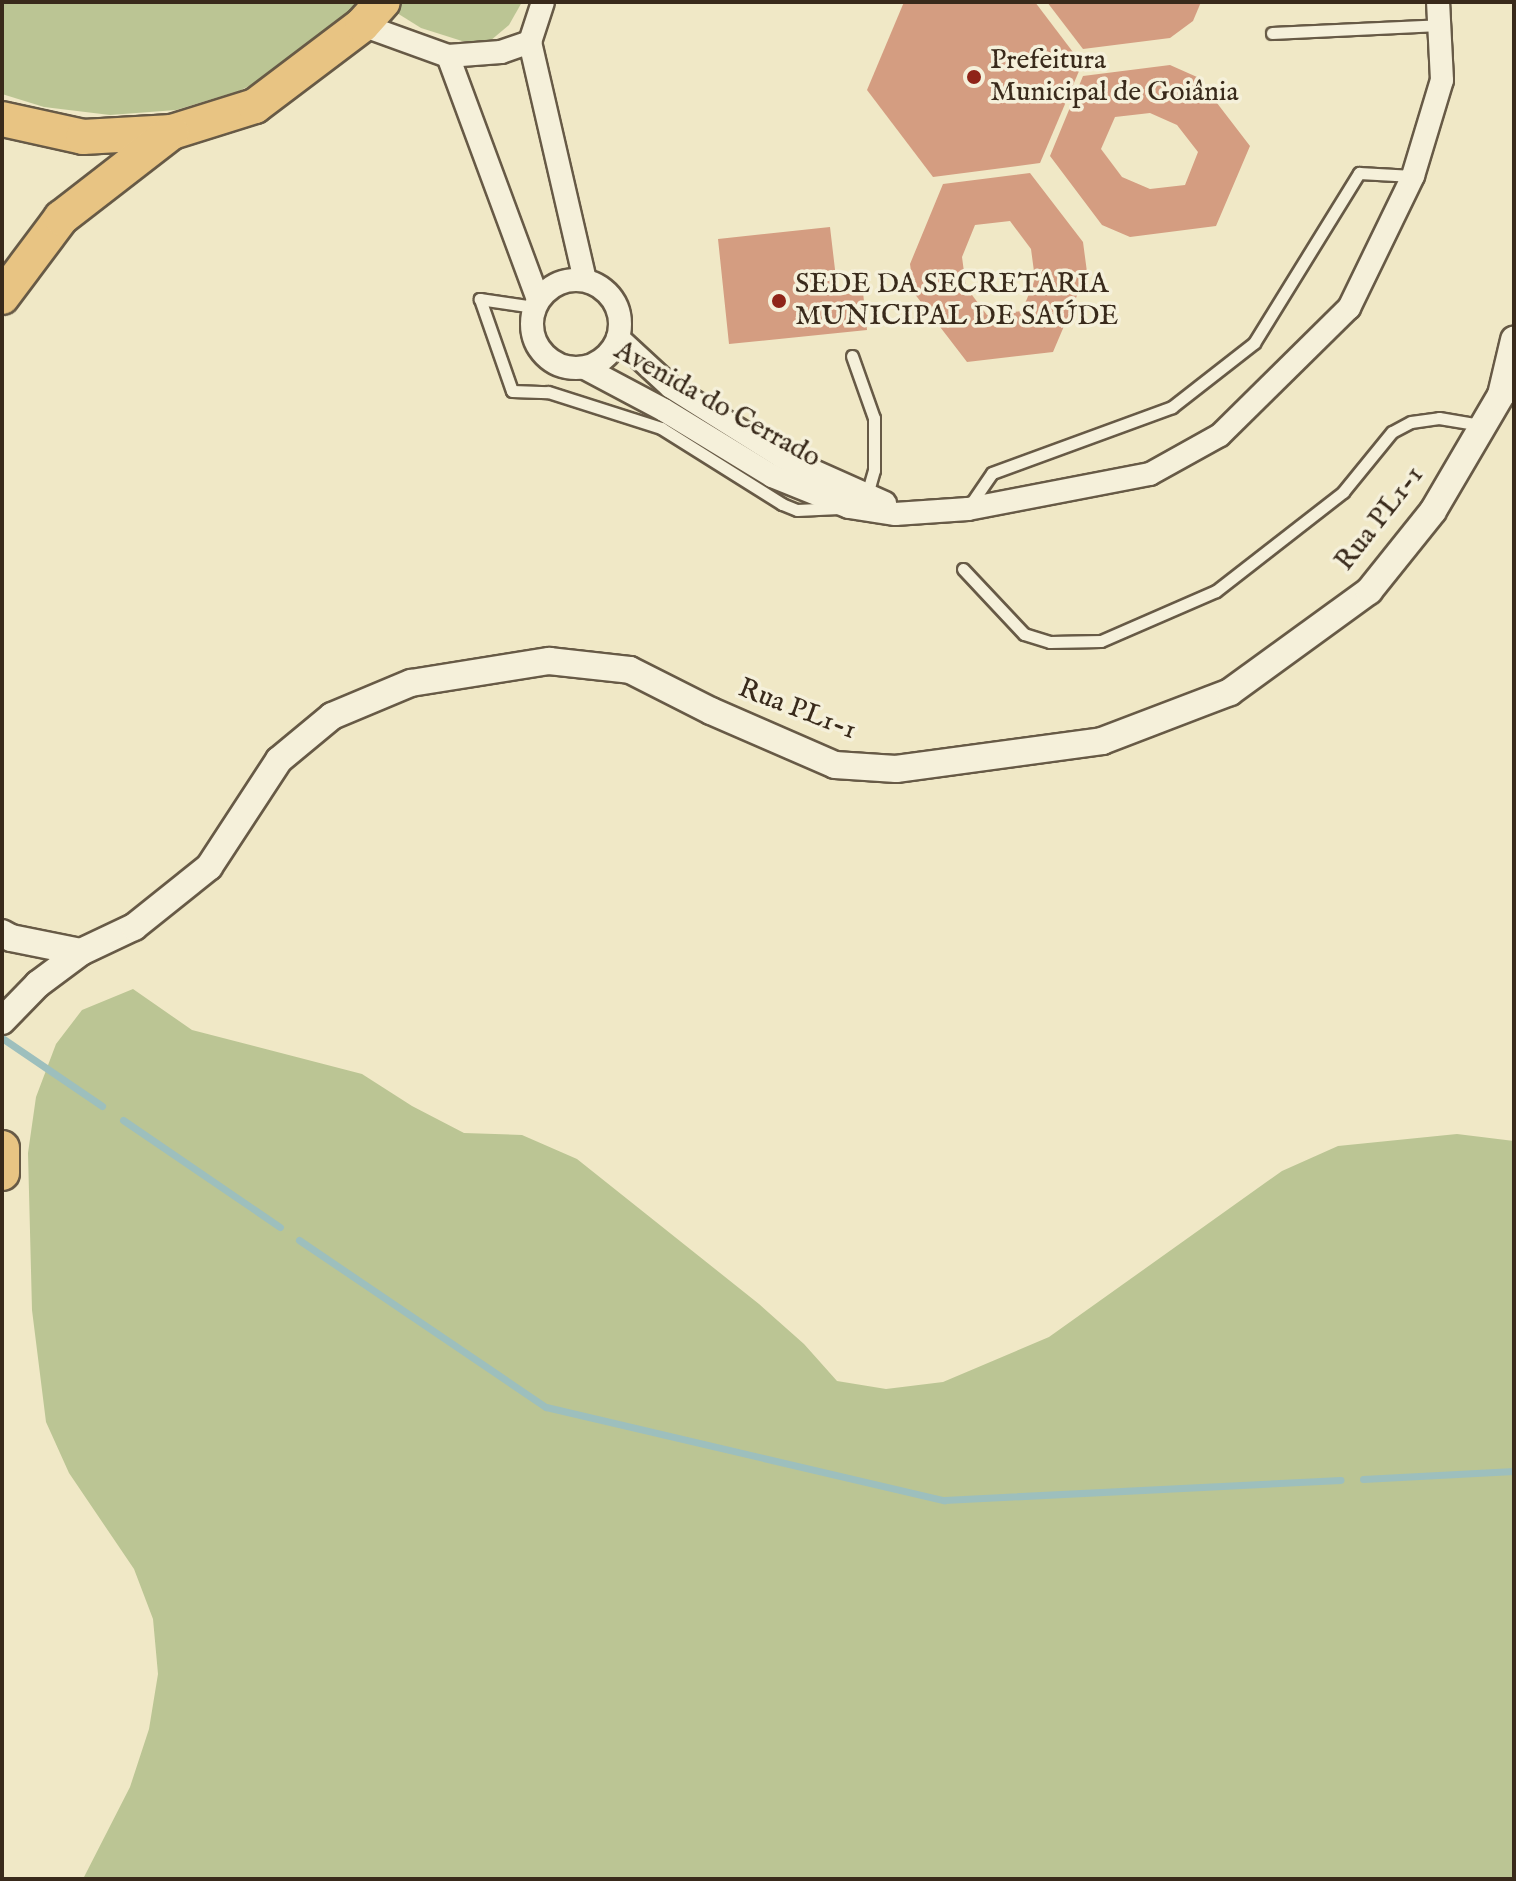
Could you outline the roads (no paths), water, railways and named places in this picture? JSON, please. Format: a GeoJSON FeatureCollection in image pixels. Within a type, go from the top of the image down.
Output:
{"type":"FeatureCollection","features":[{"type":"Feature","properties":{"kind":"main road"},"geometry":{"type":"LineString","coordinates":[[2,119],[83,137],[172,132],[255,106],[373,14]]}},
{"type":"Feature","properties":{"kind":"main road"},"geometry":{"type":"LineString","coordinates":[[2,297],[61,218],[172,132]]}},
{"type":"Feature","properties":{"kind":"main road"},"geometry":{"type":"LineString","coordinates":[[2,1148],[2,1173]]}},
{"type":"Feature","properties":{"kind":"street"},"geometry":{"type":"LineString","coordinates":[[543,2],[530,42],[585,280]]}},
{"type":"Feature","properties":{"kind":"street","name":"Avenida do Cerrado"},"geometry":{"type":"LineString","coordinates":[[585,368],[663,419],[772,476],[895,514],[913,510],[968,509],[1150,474],[1220,435],[1349,308],[1413,176],[1442,80],[1438,2]]}},
{"type":"Feature","properties":{"kind":"street"},"geometry":{"type":"LineString","coordinates":[[373,14],[448,56],[501,52],[530,42]]}},
{"type":"Feature","properties":{"kind":"street"},"geometry":{"type":"LineString","coordinates":[[448,56],[536,303],[533,338],[541,352],[569,368],[585,368],[599,362],[618,338],[618,308],[599,285],[585,280],[559,282],[536,303]]}},
{"type":"Feature","properties":{"kind":"street","name":"Avenida do Cerrado"},"geometry":{"type":"LineString","coordinates":[[618,338],[671,387],[858,502]]}},
{"type":"Feature","properties":{"kind":"street","name":"Rua PL1-1"},"geometry":{"type":"LineString","coordinates":[[2,1021],[38,984],[81,952],[134,927],[209,867],[279,760],[332,716],[411,683],[549,661],[630,670],[711,711],[835,765],[896,769],[1102,741],[1230,692],[1369,591],[1433,511],[1501,395],[1514,340]]}},
{"type":"Feature","properties":{"kind":"street"},"geometry":{"type":"LineString","coordinates":[[2,933],[81,952]]}},
{"type":"Feature","properties":{"kind":"lane"},"geometry":{"type":"LineString","coordinates":[[1272,33],[1439,25]]}},
{"type":"Feature","properties":{"kind":"lane"},"geometry":{"type":"LineString","coordinates":[[968,509],[992,473],[1172,407],[1254,343],[1359,173],[1413,176]]}},
{"type":"Feature","properties":{"kind":"lane"},"geometry":{"type":"LineString","coordinates":[[536,303],[480,299],[512,391],[548,392],[663,419],[671,387]]}},
{"type":"Feature","properties":{"kind":"lane"},"geometry":{"type":"LineString","coordinates":[[852,356],[874,418],[874,470],[858,502]]}},
{"type":"Feature","properties":{"kind":"lane"},"geometry":{"type":"LineString","coordinates":[[963,569],[1024,634],[1050,642],[1101,641],[1216,591],[1343,492],[1392,432],[1411,422],[1439,418],[1483,426]]}},
{"type":"Feature","properties":{"kind":"waterway"},"geometry":{"type":"LineString","coordinates":[[2,1038],[102,1106]]}},
{"type":"Feature","properties":{"kind":"waterway"},"geometry":{"type":"LineString","coordinates":[[123,1120],[280,1227]]}},
{"type":"Feature","properties":{"kind":"waterway"},"geometry":{"type":"LineString","coordinates":[[299,1240],[546,1407],[944,1500],[1340,1480]]}},
{"type":"Feature","properties":{"kind":"waterway"},"geometry":{"type":"LineString","coordinates":[[1363,1479],[1514,1471]]}},
{"type":"Feature","properties":{"kind":"place","name":"Prefeitura Municipal de Goiânia"},"geometry":{"type":"Point","coordinates":[974,77]}},
{"type":"Feature","properties":{"kind":"place","name":"SEDE DA SECRETARIA MUNICIPAL DE SAÚDE"},"geometry":{"type":"Point","coordinates":[779,301]}}]}
